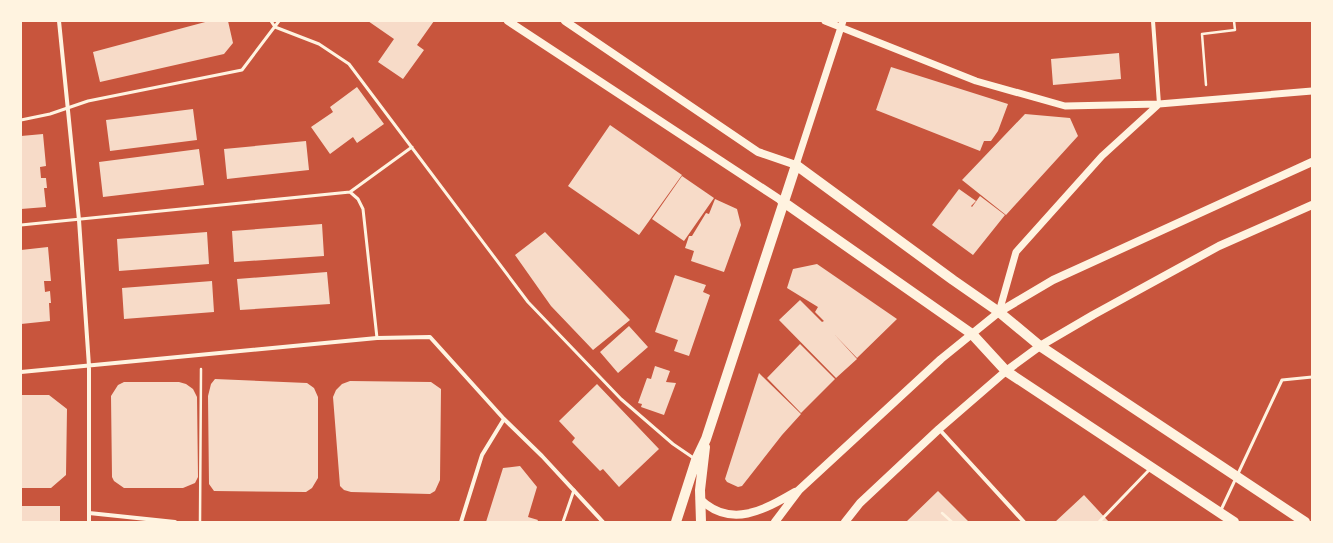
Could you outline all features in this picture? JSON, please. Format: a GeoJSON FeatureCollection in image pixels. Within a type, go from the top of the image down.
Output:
{"type":"FeatureCollection","features":[{"type":"Feature","properties":{"kind":"main road"},"geometry":{"type":"LineString","coordinates":[[508,21],[782,201],[972,334],[1006,371],[1227,519]]}},
{"type":"Feature","properties":{"kind":"main road"},"geometry":{"type":"LineString","coordinates":[[565,21],[758,152],[796,164],[1000,312],[1040,346],[1305,522]]}},
{"type":"Feature","properties":{"kind":"main road"},"geometry":{"type":"LineString","coordinates":[[774,522],[799,490],[910,386],[1000,312],[1053,280],[1312,162]]}},
{"type":"Feature","properties":{"kind":"main road"},"geometry":{"type":"LineString","coordinates":[[676,522],[696,460],[706,439],[782,201],[796,164]]}},
{"type":"Feature","properties":{"kind":"main road"},"geometry":{"type":"LineString","coordinates":[[845,522],[860,503],[939,429],[1006,371],[1040,346],[1219,246],[1312,205]]}},
{"type":"Feature","properties":{"kind":"main road"},"geometry":{"type":"LineString","coordinates":[[701,522],[700,499],[706,439]]}},
{"type":"Feature","properties":{"kind":"main road"},"geometry":{"type":"LineString","coordinates":[[700,499],[710,509],[719,512],[734,515],[748,514],[767,508],[799,490]]}},
{"type":"Feature","properties":{"kind":"street"},"geometry":{"type":"LineString","coordinates":[[59,21],[69,107],[79,220],[89,366],[89,522]]}},
{"type":"Feature","properties":{"kind":"street"},"geometry":{"type":"LineString","coordinates":[[825,21],[841,29],[976,81],[1065,106],[1159,104],[1312,91]]}},
{"type":"Feature","properties":{"kind":"street"},"geometry":{"type":"LineString","coordinates":[[796,164],[843,21]]}},
{"type":"Feature","properties":{"kind":"street"},"geometry":{"type":"LineString","coordinates":[[1153,21],[1159,104]]}},
{"type":"Feature","properties":{"kind":"street"},"geometry":{"type":"LineString","coordinates":[[1000,312],[1016,252],[1102,156],[1159,104]]}},
{"type":"Feature","properties":{"kind":"street"},"geometry":{"type":"LineString","coordinates":[[21,372],[377,338],[430,337],[504,419],[574,490],[603,522]]}},
{"type":"Feature","properties":{"kind":"street"},"geometry":{"type":"LineString","coordinates":[[461,522],[482,455],[504,419]]}},
{"type":"Feature","properties":{"kind":"street"},"geometry":{"type":"LineString","coordinates":[[939,429],[1024,522]]}},
{"type":"Feature","properties":{"kind":"street"},"geometry":{"type":"LineString","coordinates":[[89,513],[175,522]]}},
{"type":"Feature","properties":{"kind":"lane"},"geometry":{"type":"LineString","coordinates":[[271,21],[275,27],[319,44],[349,64],[412,147],[437,184],[528,302],[622,399],[673,444],[696,460]]}},
{"type":"Feature","properties":{"kind":"lane"},"geometry":{"type":"LineString","coordinates":[[21,120],[50,114],[69,107],[242,70],[279,21]]}},
{"type":"Feature","properties":{"kind":"lane"},"geometry":{"type":"LineString","coordinates":[[21,225],[350,192],[412,147]]}},
{"type":"Feature","properties":{"kind":"lane"},"geometry":{"type":"LineString","coordinates":[[350,192],[358,199],[363,209],[377,338]]}},
{"type":"Feature","properties":{"kind":"lane"},"geometry":{"type":"LineString","coordinates":[[1227,519],[1237,477],[1282,380],[1312,377]]}},
{"type":"Feature","properties":{"kind":"lane"},"geometry":{"type":"LineString","coordinates":[[1099,522],[1152,468]]}},
{"type":"Feature","properties":{"kind":"lane"},"geometry":{"type":"LineString","coordinates":[[563,522],[574,490]]}},
{"type":"Feature","properties":{"kind":"path"},"geometry":{"type":"LineString","coordinates":[[1208,100],[1202,34],[1235,30],[1234,21]]}},
{"type":"Feature","properties":{"kind":"path"},"geometry":{"type":"LineString","coordinates":[[200,522],[201,356]]}},
{"type":"Feature","properties":{"kind":"path"},"geometry":{"type":"LineString","coordinates":[[942,513],[952,522]]}},
{"type":"Feature","properties":{"kind":"building"},"geometry":{"type":"Polygon","coordinates":[[[209,21],[228,21],[233,43],[224,54],[100,82],[93,52],[209,21]]]}},
{"type":"Feature","properties":{"kind":"building"},"geometry":{"type":"Polygon","coordinates":[[[368,21],[434,21],[417,45],[424,50],[403,79],[378,62],[394,39],[368,21]]]}},
{"type":"Feature","properties":{"kind":"building"},"geometry":{"type":"Polygon","coordinates":[[[1119,53],[1121,79],[1053,85],[1051,59],[1119,53]]]}},
{"type":"Feature","properties":{"kind":"building"},"geometry":{"type":"Polygon","coordinates":[[[891,67],[1008,104],[998,131],[991,141],[984,141],[980,151],[876,110],[891,67]]]}},
{"type":"Feature","properties":{"kind":"building"},"geometry":{"type":"Polygon","coordinates":[[[357,87],[384,124],[357,143],[353,137],[330,154],[311,127],[333,112],[330,107],[357,87]]]}},
{"type":"Feature","properties":{"kind":"building"},"geometry":{"type":"Polygon","coordinates":[[[193,109],[197,140],[110,151],[106,120],[193,109]]]}},
{"type":"Feature","properties":{"kind":"building"},"geometry":{"type":"Polygon","coordinates":[[[1025,114],[1070,118],[1078,136],[1006,215],[962,180],[1025,114]]]}},
{"type":"Feature","properties":{"kind":"building"},"geometry":{"type":"Polygon","coordinates":[[[610,125],[682,175],[639,235],[568,186],[610,125]]]}},
{"type":"Feature","properties":{"kind":"building"},"geometry":{"type":"Polygon","coordinates":[[[43,134],[46,166],[40,167],[41,178],[46,178],[47,188],[44,188],[46,207],[21,209],[21,136],[43,134]]]}},
{"type":"Feature","properties":{"kind":"building"},"geometry":{"type":"Polygon","coordinates":[[[306,141],[309,170],[227,179],[224,149],[306,141]]]}},
{"type":"Feature","properties":{"kind":"building"},"geometry":{"type":"Polygon","coordinates":[[[199,149],[204,185],[103,197],[99,162],[199,149]]]}},
{"type":"Feature","properties":{"kind":"building"},"geometry":{"type":"Polygon","coordinates":[[[682,176],[714,198],[684,241],[652,219],[682,176]]]}},
{"type":"Feature","properties":{"kind":"building"},"geometry":{"type":"Polygon","coordinates":[[[959,189],[976,201],[971,206],[972,207],[980,196],[1005,215],[973,255],[932,225],[959,189]]]}},
{"type":"Feature","properties":{"kind":"building"},"geometry":{"type":"Polygon","coordinates":[[[715,199],[737,209],[741,225],[724,272],[691,261],[694,251],[685,248],[689,236],[692,236],[706,213],[709,214],[715,199]]]}},
{"type":"Feature","properties":{"kind":"building"},"geometry":{"type":"Polygon","coordinates":[[[322,224],[324,256],[234,262],[232,231],[322,224]]]}},
{"type":"Feature","properties":{"kind":"building"},"geometry":{"type":"Polygon","coordinates":[[[207,232],[209,264],[119,271],[117,239],[207,232]]]}},
{"type":"Feature","properties":{"kind":"building"},"geometry":{"type":"Polygon","coordinates":[[[545,232],[630,320],[593,350],[551,306],[515,255],[545,232]]]}},
{"type":"Feature","properties":{"kind":"building"},"geometry":{"type":"Polygon","coordinates":[[[48,247],[51,281],[44,281],[45,292],[50,291],[50,321],[21,324],[21,250],[48,247]]]}},
{"type":"Feature","properties":{"kind":"building"},"geometry":{"type":"Polygon","coordinates":[[[817,264],[897,319],[857,358],[834,334],[857,359],[836,378],[779,320],[800,300],[822,322],[824,321],[815,312],[818,307],[787,288],[793,269],[817,264]]]}},
{"type":"Feature","properties":{"kind":"building"},"geometry":{"type":"Polygon","coordinates":[[[327,272],[330,304],[240,310],[237,279],[327,272]]]}},
{"type":"Feature","properties":{"kind":"building"},"geometry":{"type":"Polygon","coordinates":[[[675,275],[706,285],[703,292],[710,295],[689,356],[674,351],[678,340],[655,332],[675,275]]]}},
{"type":"Feature","properties":{"kind":"building"},"geometry":{"type":"Polygon","coordinates":[[[212,281],[214,312],[124,319],[122,288],[212,281]]]}},
{"type":"Feature","properties":{"kind":"building"},"geometry":{"type":"Polygon","coordinates":[[[629,326],[648,347],[618,373],[600,352],[629,326]]]}},
{"type":"Feature","properties":{"kind":"building"},"geometry":{"type":"Polygon","coordinates":[[[800,344],[835,379],[801,413],[767,378],[800,344]]]}},
{"type":"Feature","properties":{"kind":"building"},"geometry":{"type":"Polygon","coordinates":[[[655,366],[670,371],[666,382],[676,383],[664,415],[641,407],[642,404],[638,403],[647,378],[651,379],[655,366]]]}},
{"type":"Feature","properties":{"kind":"building"},"geometry":{"type":"Polygon","coordinates":[[[759,373],[801,414],[782,435],[742,486],[738,487],[727,482],[725,479],[759,373]]]}},
{"type":"Feature","properties":{"kind":"building"},"geometry":{"type":"Polygon","coordinates":[[[215,379],[307,383],[314,388],[318,397],[318,478],[312,488],[306,492],[214,491],[209,484],[208,396],[211,384],[215,379]]]}},
{"type":"Feature","properties":{"kind":"building"},"geometry":{"type":"Polygon","coordinates":[[[350,381],[431,382],[441,389],[440,480],[435,491],[430,494],[351,492],[344,490],[340,486],[333,397],[336,390],[342,384],[350,381]]]}},
{"type":"Feature","properties":{"kind":"building"},"geometry":{"type":"Polygon","coordinates":[[[124,382],[179,382],[186,384],[193,389],[197,397],[198,477],[195,483],[183,488],[124,488],[114,481],[112,477],[111,396],[118,385],[124,382]]]}},
{"type":"Feature","properties":{"kind":"building"},"geometry":{"type":"Polygon","coordinates":[[[597,384],[659,449],[619,487],[603,469],[600,471],[572,442],[575,438],[559,421],[597,384]]]}},
{"type":"Feature","properties":{"kind":"building"},"geometry":{"type":"Polygon","coordinates":[[[21,395],[49,395],[67,409],[66,475],[51,488],[21,488],[21,395]]]}},
{"type":"Feature","properties":{"kind":"building"},"geometry":{"type":"Polygon","coordinates":[[[520,466],[537,487],[528,517],[538,520],[537,522],[486,522],[503,468],[520,466]]]}},
{"type":"Feature","properties":{"kind":"building"},"geometry":{"type":"Polygon","coordinates":[[[938,491],[969,522],[906,522],[938,491]]]}},
{"type":"Feature","properties":{"kind":"building"},"geometry":{"type":"Polygon","coordinates":[[[1084,495],[1109,522],[1055,522],[1084,495]]]}},
{"type":"Feature","properties":{"kind":"building"},"geometry":{"type":"Polygon","coordinates":[[[21,506],[60,506],[60,522],[21,522],[21,506]]]}}]}
